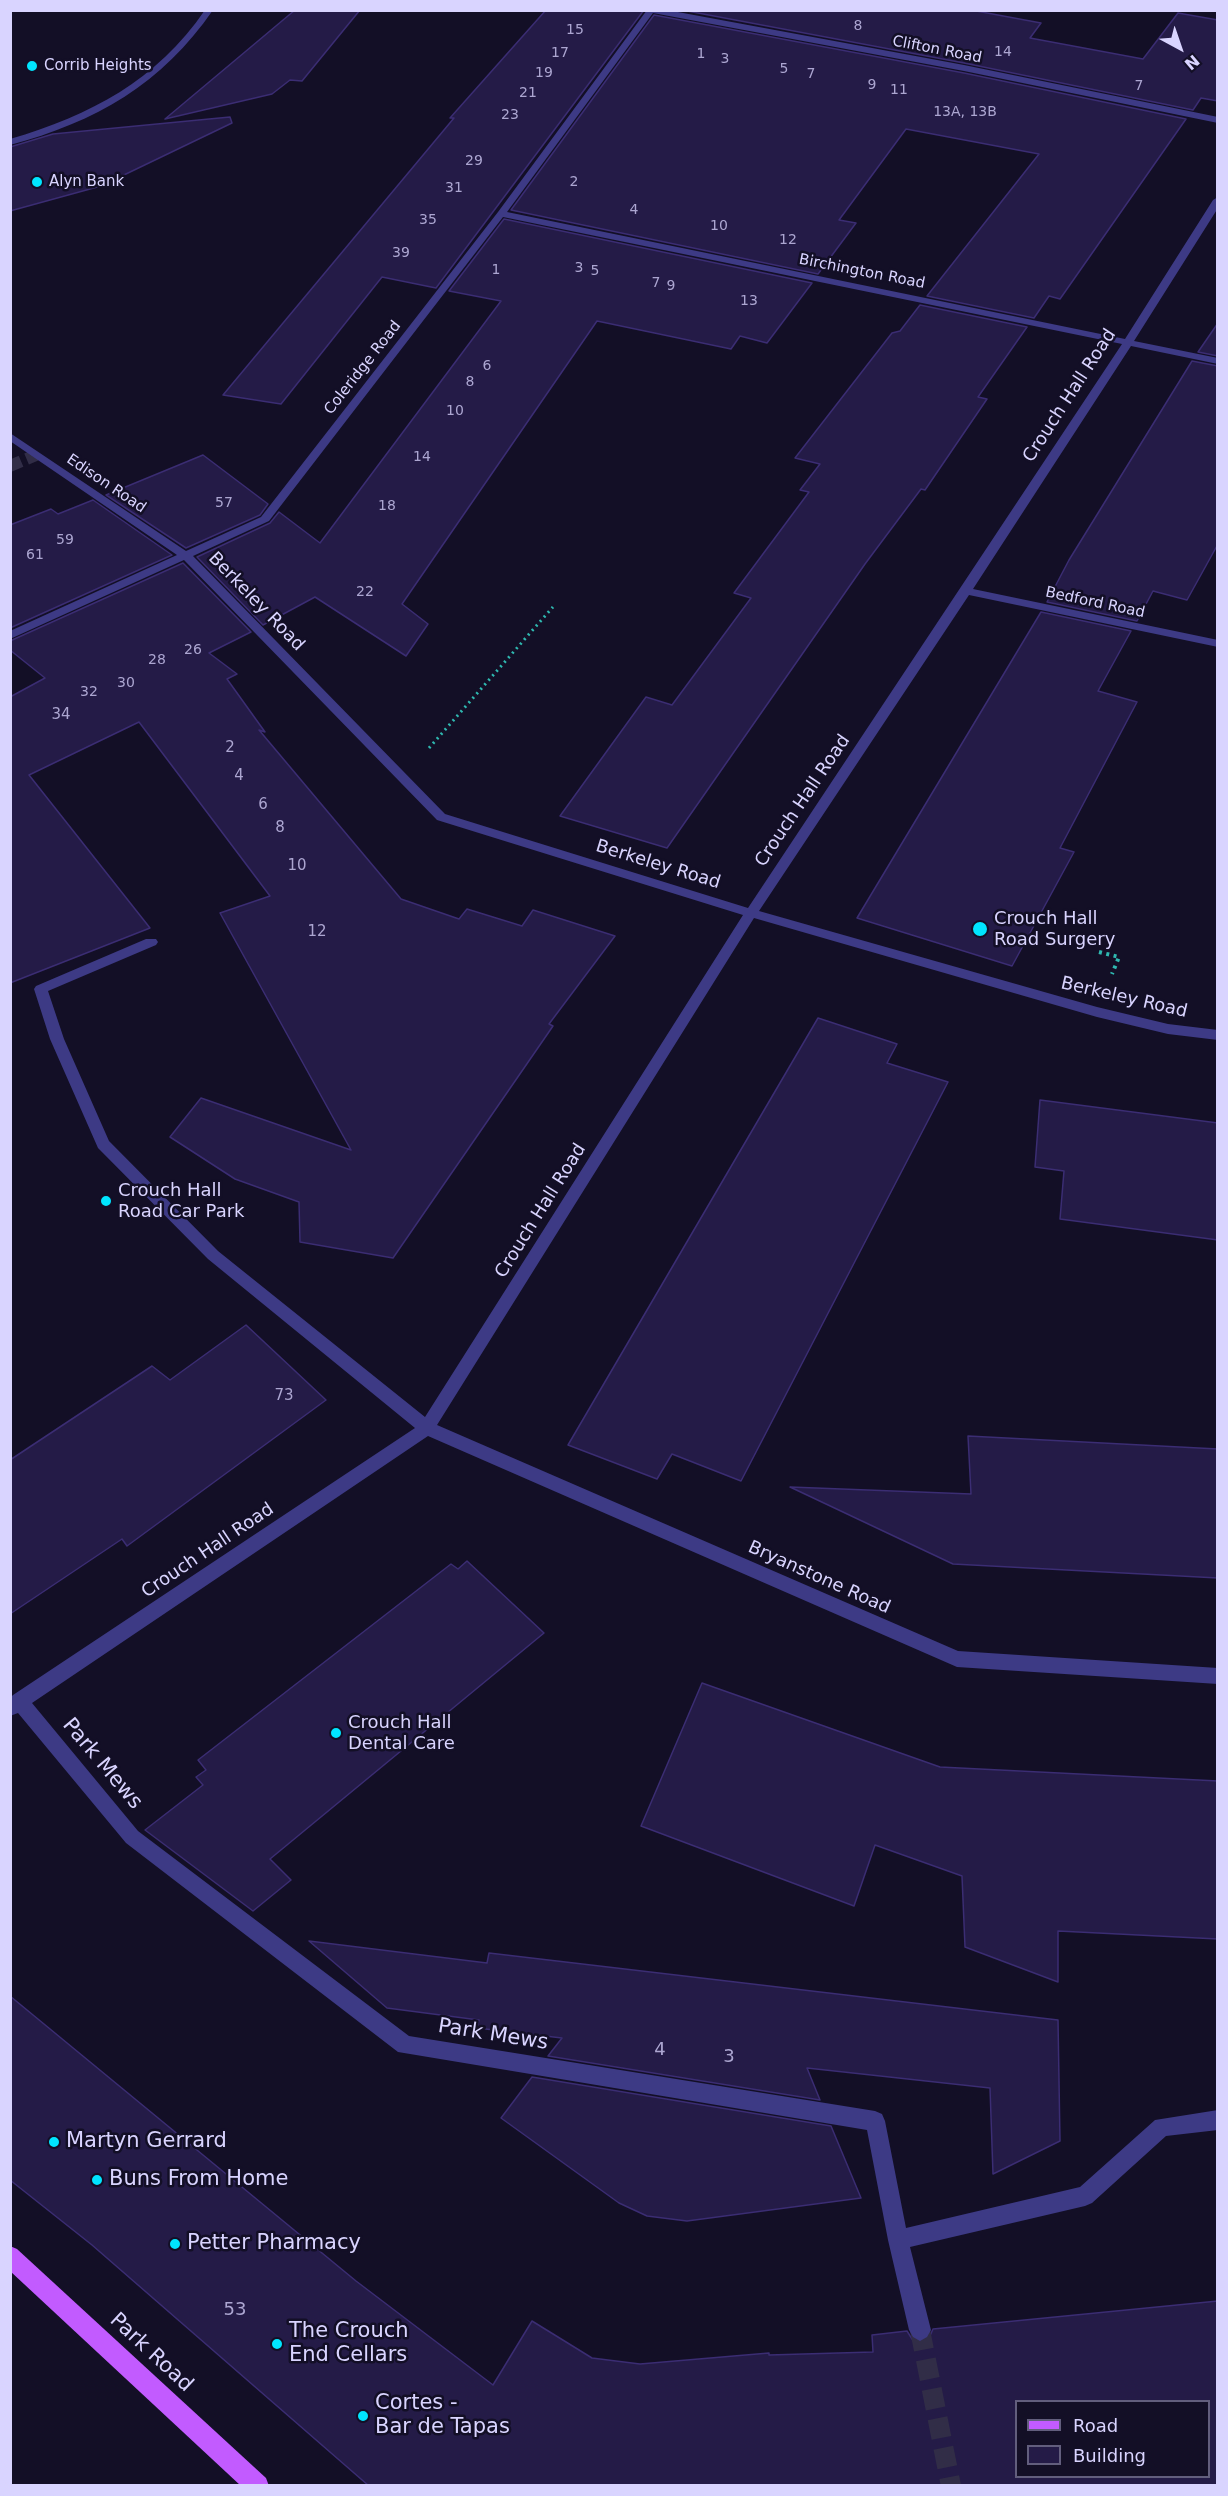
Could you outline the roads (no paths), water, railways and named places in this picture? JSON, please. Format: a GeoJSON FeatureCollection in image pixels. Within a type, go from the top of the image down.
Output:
{"type":"FeatureCollection","features":[{"type":"Feature","properties":{"kind":"main road","name":"Park Road"},"geometry":{"type":"LineString","coordinates":[[10,2256],[258,2486]]}},
{"type":"Feature","properties":{"kind":"street"},"geometry":{"type":"LineString","coordinates":[[10,142],[93,112],[130,91],[167,63],[200,26],[209,10]]}},
{"type":"Feature","properties":{"kind":"street","name":"Clifton Road"},"geometry":{"type":"LineString","coordinates":[[651,10],[964,68],[1218,120]]}},
{"type":"Feature","properties":{"kind":"street","name":"Coleridge Road"},"geometry":{"type":"LineString","coordinates":[[10,636],[265,519],[501,214],[651,10]]}},
{"type":"Feature","properties":{"kind":"street","name":"Crouch Hall Road"},"geometry":{"type":"LineString","coordinates":[[15,1705],[427,1428],[751,913],[966,591],[1218,200]]}},
{"type":"Feature","properties":{"kind":"street","name":"Birchington Road"},"geometry":{"type":"LineString","coordinates":[[501,214],[1218,361]]}},
{"type":"Feature","properties":{"kind":"street","name":"Edison Road"},"geometry":{"type":"LineString","coordinates":[[10,436],[186,556]]}},
{"type":"Feature","properties":{"kind":"street","name":"Berkeley Road"},"geometry":{"type":"LineString","coordinates":[[186,556],[441,817],[751,913],[1097,1012],[1168,1029],[1218,1035]]}},
{"type":"Feature","properties":{"kind":"street","name":"Bedford Road"},"geometry":{"type":"LineString","coordinates":[[966,591],[1218,644]]}},
{"type":"Feature","properties":{"kind":"street"},"geometry":{"type":"LineString","coordinates":[[151,942],[41,989],[57,1039],[103,1144],[213,1255],[427,1428]]}},
{"type":"Feature","properties":{"kind":"street","name":"Bryanstone Road"},"geometry":{"type":"LineString","coordinates":[[427,1428],[957,1659],[1218,1676]]}},
{"type":"Feature","properties":{"kind":"street","name":"Park Mews"},"geometry":{"type":"LineString","coordinates":[[15,1705],[132,1837],[405,2045],[875,2121],[898,2240],[920,2330]]}},
{"type":"Feature","properties":{"kind":"street"},"geometry":{"type":"LineString","coordinates":[[898,2240],[1085,2196],[1162,2127],[1218,2120]]}},
{"type":"Feature","properties":{"kind":"tunnel"},"geometry":{"type":"LineString","coordinates":[[10,466],[36,455]]}},
{"type":"Feature","properties":{"kind":"tunnel"},"geometry":{"type":"LineString","coordinates":[[920,2330],[951,2486]]}},
{"type":"Feature","properties":{"kind":"place","name":"Corrib Heights"},"geometry":{"type":"Point","coordinates":[32,66]}},
{"type":"Feature","properties":{"kind":"place","name":"Alyn Bank"},"geometry":{"type":"Point","coordinates":[37,182]}},
{"type":"Feature","properties":{"kind":"place","name":"Crouch Hall Road Surgery"},"geometry":{"type":"Point","coordinates":[980,929]}},
{"type":"Feature","properties":{"kind":"place","name":"Crouch Hall Road Car Park"},"geometry":{"type":"Point","coordinates":[106,1201]}},
{"type":"Feature","properties":{"kind":"place","name":"Crouch Hall Dental Care"},"geometry":{"type":"Point","coordinates":[336,1733]}},
{"type":"Feature","properties":{"kind":"place","name":"Martyn Gerrard"},"geometry":{"type":"Point","coordinates":[54,2142]}},
{"type":"Feature","properties":{"kind":"place","name":"Buns From Home"},"geometry":{"type":"Point","coordinates":[97,2180]}},
{"type":"Feature","properties":{"kind":"place","name":"Petter Pharmacy"},"geometry":{"type":"Point","coordinates":[175,2244]}},
{"type":"Feature","properties":{"kind":"place","name":"The Crouch End Cellars"},"geometry":{"type":"Point","coordinates":[277,2344]}},
{"type":"Feature","properties":{"kind":"place","name":"Cortes - Bar de Tapas"},"geometry":{"type":"Point","coordinates":[363,2416]}}]}
